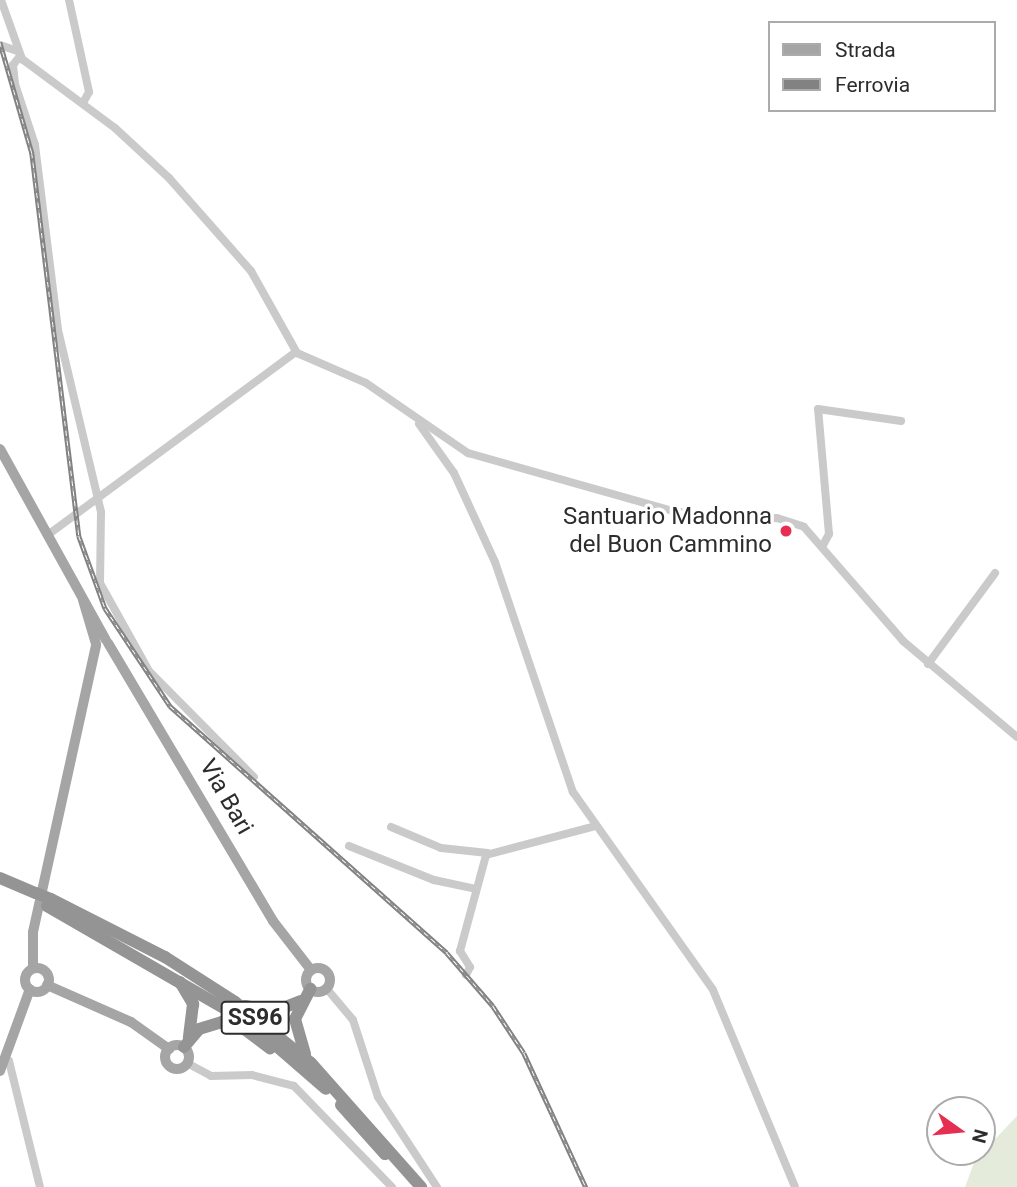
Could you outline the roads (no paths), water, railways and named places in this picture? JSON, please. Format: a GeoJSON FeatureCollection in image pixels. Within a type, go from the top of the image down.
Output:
{"type":"FeatureCollection","features":[{"type":"Feature","properties":{"kind":"highway","name":"SS96"},"geometry":{"type":"LineString","coordinates":[[0,878],[165,957],[234,1002],[307,1066],[421,1187]]}},
{"type":"Feature","properties":{"kind":"highway","name":"SS96"},"geometry":{"type":"LineString","coordinates":[[0,887],[34,896]]}},
{"type":"Feature","properties":{"kind":"highway","name":"SS96"},"geometry":{"type":"LineString","coordinates":[[49,902],[229,1009],[307,1066],[411,1187]]}},
{"type":"Feature","properties":{"kind":"highway"},"geometry":{"type":"LineString","coordinates":[[160,967],[191,997],[186,1042]]}},
{"type":"Feature","properties":{"kind":"highway"},"geometry":{"type":"LineString","coordinates":[[307,1066],[295,1034],[301,1001],[310,989]]}},
{"type":"Feature","properties":{"kind":"highway"},"geometry":{"type":"LineString","coordinates":[[234,1002],[267,1011],[301,1001]]}},
{"type":"Feature","properties":{"kind":"highway"},"geometry":{"type":"LineString","coordinates":[[186,1042],[214,1023],[239,1025],[307,1066]]}},
{"type":"Feature","properties":{"kind":"main road"},"geometry":{"type":"LineString","coordinates":[[0,449],[81,591],[102,646],[89,665],[33,932],[33,968],[25,976],[30,989],[2,1065]]}},
{"type":"Feature","properties":{"kind":"main road","name":"Via Bari"},"geometry":{"type":"LineString","coordinates":[[102,646],[121,659],[273,921],[311,970],[328,972],[327,989]]}},
{"type":"Feature","properties":{"kind":"main road"},"geometry":{"type":"LineString","coordinates":[[33,968],[44,971],[47,985]]}},
{"type":"Feature","properties":{"kind":"main road"},"geometry":{"type":"LineString","coordinates":[[311,970],[310,989],[327,989]]}},
{"type":"Feature","properties":{"kind":"main road"},"geometry":{"type":"LineString","coordinates":[[30,989],[47,985],[131,1022],[169,1049],[172,1067],[187,1063],[186,1042],[169,1049]]}},
{"type":"Feature","properties":{"kind":"street"},"geometry":{"type":"LineString","coordinates":[[1,0],[18,53],[14,74],[35,145],[58,330],[98,499],[100,583],[138,654],[184,713],[254,777]]}},
{"type":"Feature","properties":{"kind":"street"},"geometry":{"type":"LineString","coordinates":[[69,0],[89,92],[83,103]]}},
{"type":"Feature","properties":{"kind":"street"},"geometry":{"type":"LineString","coordinates":[[0,45],[18,53],[149,158],[251,271],[296,352],[366,383],[468,453],[673,511],[791,521],[822,547],[928,664],[1017,737]]}},
{"type":"Feature","properties":{"kind":"street"},"geometry":{"type":"LineString","coordinates":[[49,534],[296,352]]}},
{"type":"Feature","properties":{"kind":"street"},"geometry":{"type":"LineString","coordinates":[[822,547],[829,534],[818,409],[901,421]]}},
{"type":"Feature","properties":{"kind":"street"},"geometry":{"type":"LineString","coordinates":[[416,418],[454,473],[490,550],[573,792],[592,827],[713,990],[795,1187]]}},
{"type":"Feature","properties":{"kind":"street"},"geometry":{"type":"LineString","coordinates":[[928,664],[995,573]]}},
{"type":"Feature","properties":{"kind":"street"},"geometry":{"type":"LineString","coordinates":[[391,827],[441,848],[488,853],[572,837],[592,827]]}},
{"type":"Feature","properties":{"kind":"street"},"geometry":{"type":"LineString","coordinates":[[349,846],[434,880],[472,888]]}},
{"type":"Feature","properties":{"kind":"street"},"geometry":{"type":"LineString","coordinates":[[466,975],[470,967],[460,951],[472,888],[488,853]]}},
{"type":"Feature","properties":{"kind":"street","name":"Via Bari"},"geometry":{"type":"LineString","coordinates":[[327,989],[353,1020],[378,1097],[438,1187]]}},
{"type":"Feature","properties":{"kind":"street"},"geometry":{"type":"LineString","coordinates":[[2,1065],[9,1061],[40,1187]]}},
{"type":"Feature","properties":{"kind":"street"},"geometry":{"type":"LineString","coordinates":[[187,1063],[211,1076],[252,1074],[294,1086],[392,1187]]}},
{"type":"Feature","properties":{"kind":"railway"},"geometry":{"type":"LineString","coordinates":[[0,42],[32,153],[79,536],[105,608],[170,706],[447,953],[493,1006],[524,1053],[586,1187]]}},
{"type":"Feature","properties":{"kind":"place","name":"Santuario Madonna del Buon Cammino"},"geometry":{"type":"Point","coordinates":[786,531]}}]}
